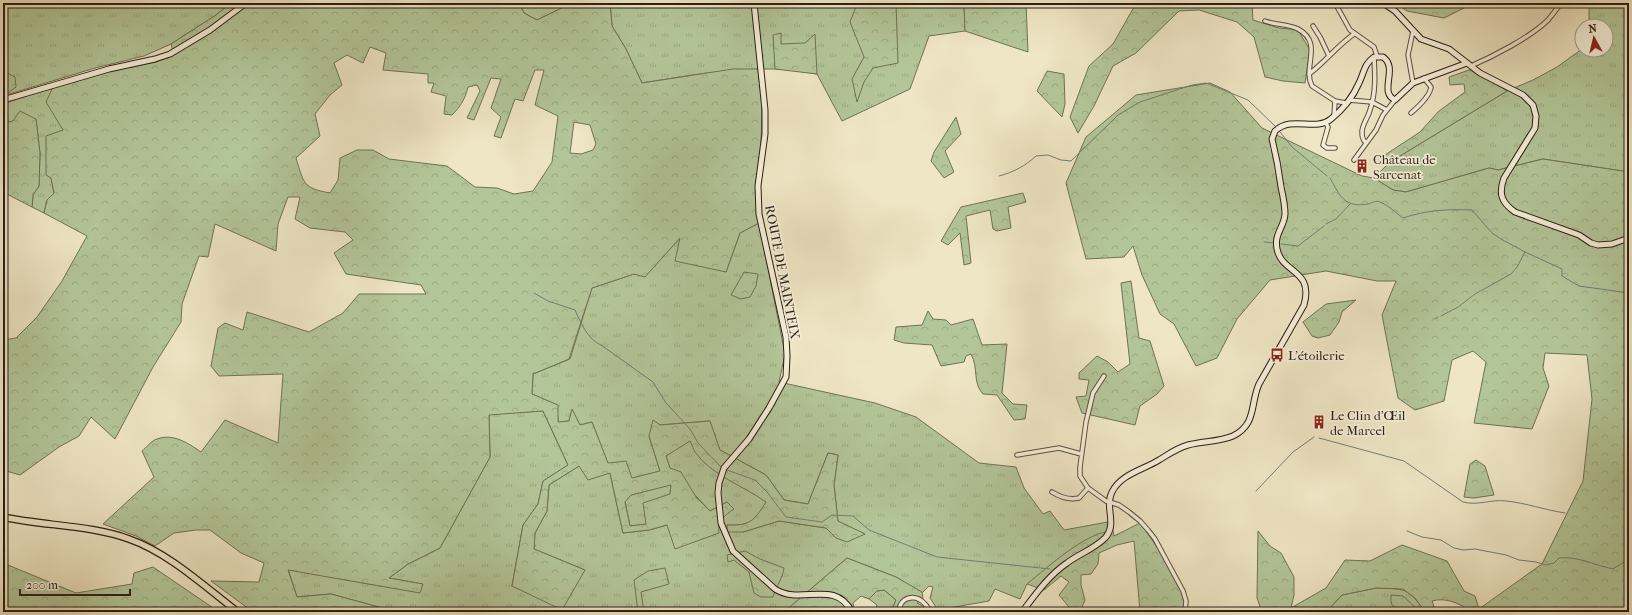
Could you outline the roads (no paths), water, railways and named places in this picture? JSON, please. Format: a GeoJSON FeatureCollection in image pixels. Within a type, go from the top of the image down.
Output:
{"type":"FeatureCollection","features":[{"type":"Feature","properties":{"kind":"main road"},"geometry":{"type":"LineString","coordinates":[[3,517],[22,522],[101,532],[130,539],[164,557],[238,612]]}},
{"type":"Feature","properties":{"kind":"street"},"geometry":{"type":"LineString","coordinates":[[3,100],[109,69],[155,59],[170,54],[210,30],[246,3]]}},
{"type":"Feature","properties":{"kind":"street","name":"ROUTE DE MAINTEIX"},"geometry":{"type":"LineString","coordinates":[[754,3],[765,110],[765,134],[757,198],[759,214],[786,337],[788,356],[786,377],[769,408],[749,438],[724,468],[721,475],[718,494],[722,523],[733,551],[775,589],[790,596],[818,593],[842,598],[848,604],[852,612]]}},
{"type":"Feature","properties":{"kind":"street"},"geometry":{"type":"LineString","coordinates":[[1335,3],[1350,30],[1374,46],[1375,78],[1372,102],[1362,130],[1362,136],[1366,143]]}},
{"type":"Feature","properties":{"kind":"street"},"geometry":{"type":"LineString","coordinates":[[1383,3],[1395,11],[1421,38],[1448,49],[1486,76],[1523,95],[1529,100],[1535,110],[1535,128],[1504,178],[1501,186],[1501,193],[1504,203],[1515,212],[1579,234],[1591,243],[1598,245],[1612,244],[1629,238]]}},
{"type":"Feature","properties":{"kind":"street"},"geometry":{"type":"LineString","coordinates":[[1354,160],[1376,130],[1387,110],[1413,83],[1424,78],[1469,65],[1496,54],[1528,35],[1547,20],[1561,3]]}},
{"type":"Feature","properties":{"kind":"street"},"geometry":{"type":"LineString","coordinates":[[1265,21],[1298,28],[1306,36],[1311,48],[1309,74],[1312,86],[1335,101],[1372,102],[1387,110]]}},
{"type":"Feature","properties":{"kind":"street"},"geometry":{"type":"LineString","coordinates":[[1313,26],[1329,56]]}},
{"type":"Feature","properties":{"kind":"street"},"geometry":{"type":"LineString","coordinates":[[1413,31],[1408,55],[1413,83]]}},
{"type":"Feature","properties":{"kind":"street"},"geometry":{"type":"LineString","coordinates":[[1309,74],[1320,66],[1354,34]]}},
{"type":"Feature","properties":{"kind":"street"},"geometry":{"type":"LineString","coordinates":[[1375,57],[1386,60],[1389,64],[1389,94],[1396,100]]}},
{"type":"Feature","properties":{"kind":"street"},"geometry":{"type":"LineString","coordinates":[[1022,612],[1048,579],[1058,570],[1096,545],[1108,534],[1111,521],[1109,502],[1113,490],[1122,480],[1138,470],[1158,461],[1174,450],[1188,445],[1227,439],[1238,434],[1251,417],[1256,390],[1262,376],[1304,306],[1306,297],[1305,284],[1302,279],[1281,259],[1277,250],[1276,240],[1283,223],[1285,209],[1272,139],[1273,135],[1280,126],[1286,124],[1326,123],[1348,102],[1360,82],[1366,64],[1375,57]]}},
{"type":"Feature","properties":{"kind":"street"},"geometry":{"type":"LineString","coordinates":[[1411,113],[1418,107],[1431,90],[1431,87],[1424,78]]}},
{"type":"Feature","properties":{"kind":"street"},"geometry":{"type":"LineString","coordinates":[[1334,116],[1335,101]]}},
{"type":"Feature","properties":{"kind":"street"},"geometry":{"type":"LineString","coordinates":[[1326,123],[1328,127],[1323,145],[1326,148],[1335,148]]}},
{"type":"Feature","properties":{"kind":"street"},"geometry":{"type":"LineString","coordinates":[[1104,376],[1093,393],[1086,422],[1081,454],[1080,476],[1083,483],[1088,488],[1109,502],[1119,505],[1136,517],[1155,540],[1183,591],[1186,601],[1185,612]]}},
{"type":"Feature","properties":{"kind":"street"},"geometry":{"type":"LineString","coordinates":[[1017,455],[1059,448],[1081,454]]}},
{"type":"Feature","properties":{"kind":"street"},"geometry":{"type":"LineString","coordinates":[[1052,492],[1058,496],[1075,499],[1079,498],[1088,488]]}},
{"type":"Feature","properties":{"kind":"street"},"geometry":{"type":"LineString","coordinates":[[899,612],[899,605],[903,600],[910,598],[917,599],[924,603],[931,612]]}},
{"type":"Feature","properties":{"kind":"waterway"},"geometry":{"type":"LineString","coordinates":[[999,176],[1010,173],[1028,163],[1036,156],[1048,155],[1061,160],[1071,161],[1118,115],[1140,102],[1192,85],[1206,83],[1248,100],[1276,127]]}},
{"type":"Feature","properties":{"kind":"waterway"},"geometry":{"type":"LineString","coordinates":[[1280,132],[1292,147],[1327,176]]}},
{"type":"Feature","properties":{"kind":"waterway"},"geometry":{"type":"LineString","coordinates":[[1330,178],[1340,195],[1348,202],[1360,205],[1378,201],[1403,218],[1420,213],[1437,211],[1472,210],[1492,233],[1525,252],[1562,269],[1562,276],[1579,286],[1629,293]]}},
{"type":"Feature","properties":{"kind":"waterway"},"geometry":{"type":"LineString","coordinates":[[1326,224],[1336,219],[1350,204]]}},
{"type":"Feature","properties":{"kind":"waterway"},"geometry":{"type":"LineString","coordinates":[[1281,244],[1298,246],[1324,226]]}},
{"type":"Feature","properties":{"kind":"waterway"},"geometry":{"type":"LineString","coordinates":[[1264,242],[1274,243]]}},
{"type":"Feature","properties":{"kind":"waterway"},"geometry":{"type":"LineString","coordinates":[[1441,316],[1458,307],[1475,294],[1511,274],[1517,267],[1525,252]]}},
{"type":"Feature","properties":{"kind":"waterway"},"geometry":{"type":"LineString","coordinates":[[534,293],[548,301],[575,310],[585,330],[596,343],[653,382],[666,403],[690,429],[698,443],[721,467]]}},
{"type":"Feature","properties":{"kind":"waterway"},"geometry":{"type":"LineString","coordinates":[[1256,491],[1293,452],[1314,437]]}},
{"type":"Feature","properties":{"kind":"waterway"},"geometry":{"type":"LineString","coordinates":[[1319,438],[1404,461],[1463,502],[1474,503],[1506,501],[1565,513]]}},
{"type":"Feature","properties":{"kind":"waterway"},"geometry":{"type":"LineString","coordinates":[[727,470],[755,480],[767,492],[786,517],[822,522],[832,515],[853,516],[869,530],[937,557],[1050,569]]}},
{"type":"Feature","properties":{"kind":"waterway"},"geometry":{"type":"LineString","coordinates":[[1407,531],[1422,537],[1441,540],[1454,548],[1463,550],[1475,549],[1546,565],[1554,563],[1559,558],[1573,558],[1613,569],[1629,559]]}},
{"type":"Feature","properties":{"kind":"place","name":"Château de Sarcenat"},"geometry":{"type":"Point","coordinates":[1362,166]}},
{"type":"Feature","properties":{"kind":"place","name":"L'étoilerie"},"geometry":{"type":"Point","coordinates":[1277,355]}},
{"type":"Feature","properties":{"kind":"place","name":"Le Clin d’Œil de Marcel"},"geometry":{"type":"Point","coordinates":[1319,422]}}]}
